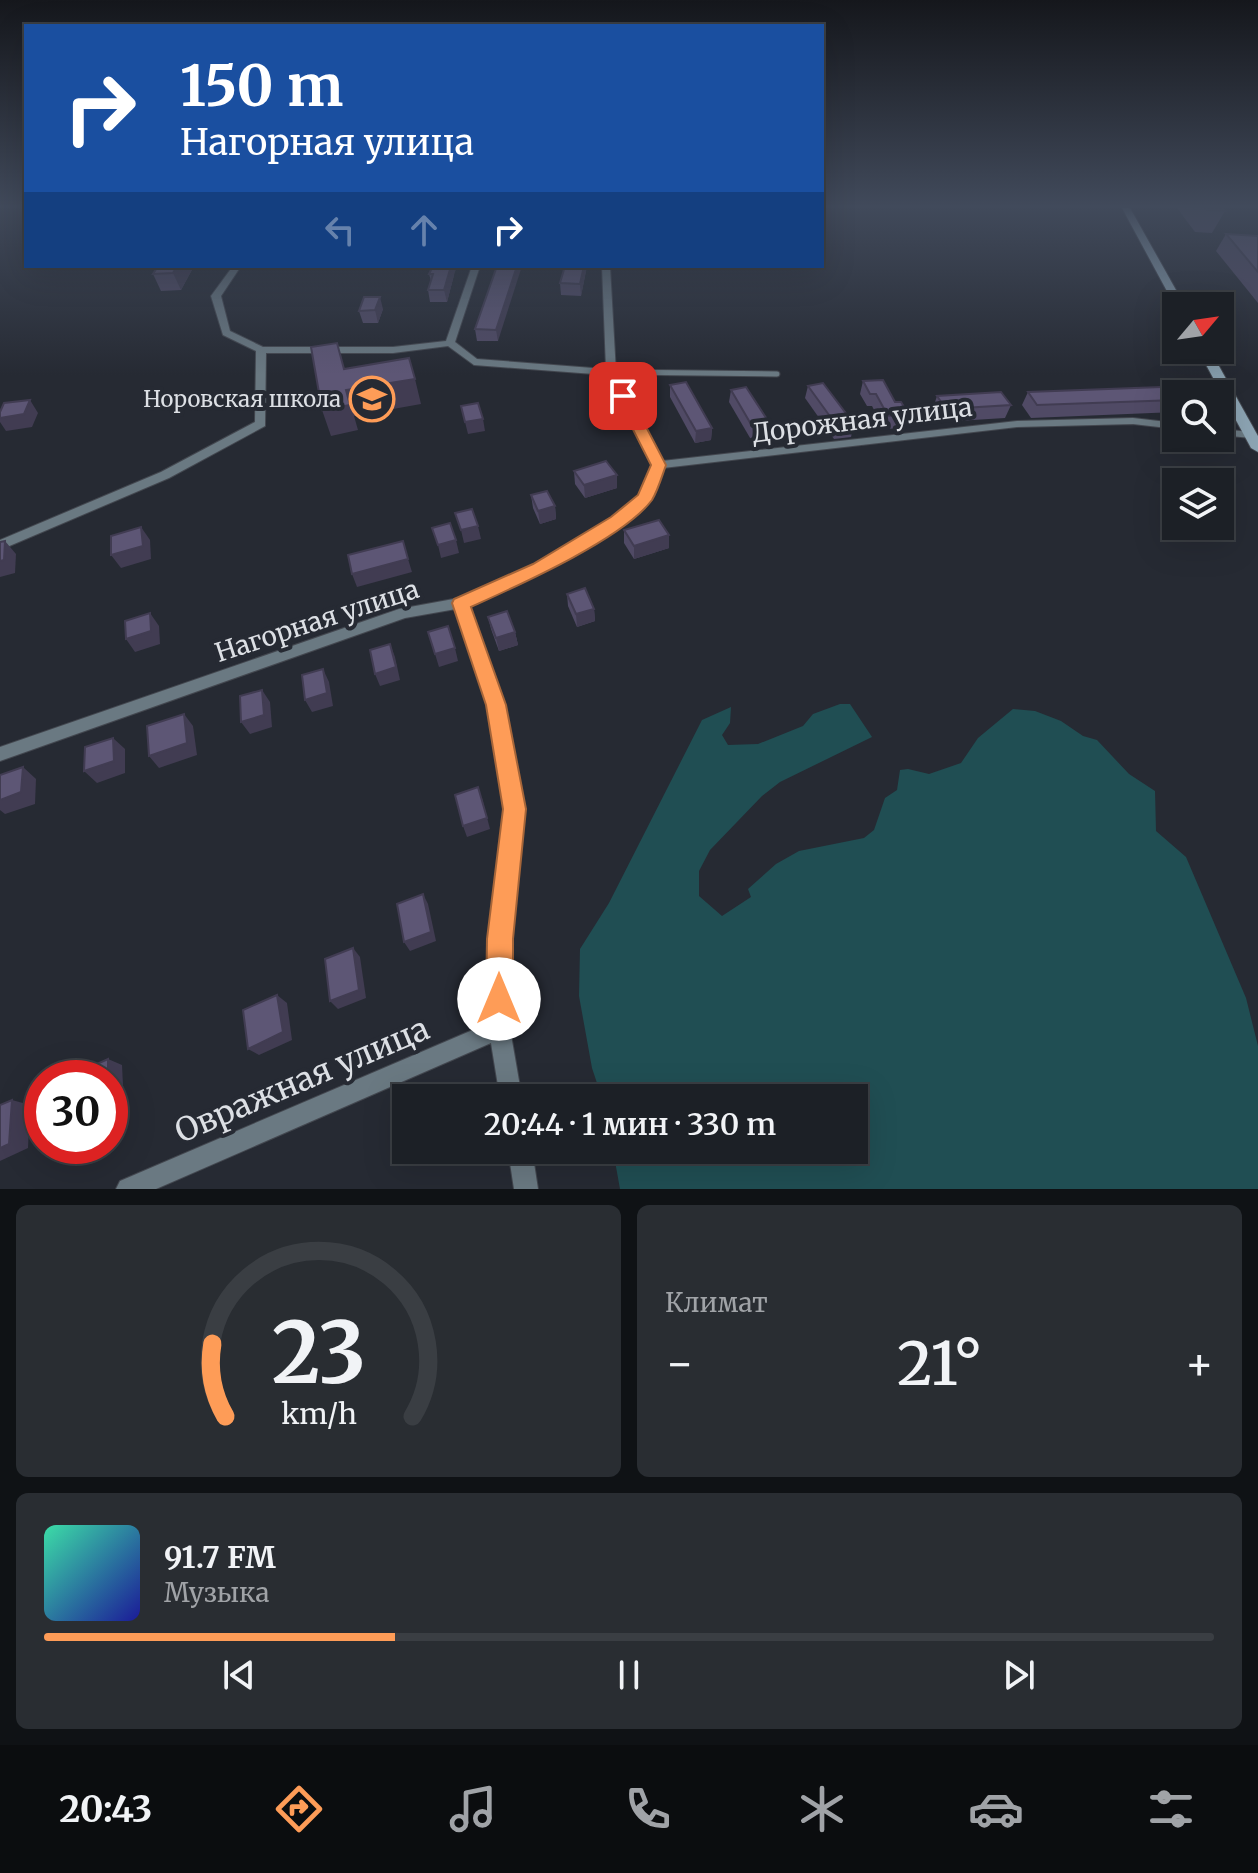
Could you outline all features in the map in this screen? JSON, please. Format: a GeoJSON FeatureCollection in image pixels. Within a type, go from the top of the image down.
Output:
{"type":"FeatureCollection","features":[{"type":"Feature","properties":{"kind":"main road"},"geometry":{"type":"LineString","coordinates":[[1157,263],[1172,292]]}},
{"type":"Feature","properties":{"kind":"main road"},"geometry":{"type":"LineString","coordinates":[[1212,364],[1255,442]]}},
{"type":"Feature","properties":{"kind":"street"},"geometry":{"type":"LineString","coordinates":[[236,268],[216,296],[226,333],[261,350],[393,350],[450,343],[474,362],[611,372]]}},
{"type":"Feature","properties":{"kind":"street"},"geometry":{"type":"LineString","coordinates":[[450,343],[475,268]]}},
{"type":"Feature","properties":{"kind":"street"},"geometry":{"type":"LineString","coordinates":[[606,268],[611,372],[658,465]]}},
{"type":"Feature","properties":{"kind":"street"},"geometry":{"type":"LineString","coordinates":[[0,545],[165,475],[261,424],[261,350]]}},
{"type":"Feature","properties":{"kind":"street","name":"Дорожная улица"},"geometry":{"type":"LineString","coordinates":[[658,465],[1017,424],[1133,421],[1162,424]]}},
{"type":"Feature","properties":{"kind":"street"},"geometry":{"type":"LineString","coordinates":[[1234,436],[1255,442]]}},
{"type":"Feature","properties":{"kind":"street","name":"Нагорная улица"},"geometry":{"type":"LineString","coordinates":[[0,754],[404,613],[461,603],[539,569],[617,521],[645,497],[658,465]]}},
{"type":"Feature","properties":{"kind":"street"},"geometry":{"type":"LineString","coordinates":[[461,603],[496,705],[514,809],[500,939],[499,1029],[509,1084]]}},
{"type":"Feature","properties":{"kind":"street","name":"Овражная улица"},"geometry":{"type":"LineString","coordinates":[[128,1189],[499,1029]]}},
{"type":"Feature","properties":{"kind":"street"},"geometry":{"type":"LineString","coordinates":[[522,1164],[526,1189]]}},
{"type":"Feature","properties":{"kind":"lane"},"geometry":{"type":"LineString","coordinates":[[611,372],[777,374]]}},
{"type":"Feature","properties":{"kind":"water"},"geometry":{"type":"Polygon","coordinates":[[[840,704],[850,704],[872,737],[780,782],[762,796],[710,850],[699,871],[699,896],[722,916],[751,897],[748,889],[776,864],[799,851],[864,838],[874,830],[885,798],[897,790],[900,770],[929,774],[961,763],[978,738],[1013,709],[1035,711],[1061,721],[1083,736],[1097,740],[1129,774],[1155,791],[1156,831],[1186,857],[1246,998],[1258,1046],[1258,1189],[620,1189],[616,1164],[868,1164],[868,1084],[597,1084],[579,996],[580,949],[609,903],[702,720],[731,707],[730,723],[722,735],[728,745],[758,744],[803,726],[813,714],[840,704]]]}},
{"type":"Feature","properties":{"kind":"building"},"geometry":{"type":"Polygon","coordinates":[[[157,268],[176,268],[173,273],[153,274],[157,268]]]}},
{"type":"Feature","properties":{"kind":"building"},"geometry":{"type":"Polygon","coordinates":[[[432,268],[450,268],[444,290],[428,290],[433,274],[429,274],[432,268]]]}},
{"type":"Feature","properties":{"kind":"building"},"geometry":{"type":"Polygon","coordinates":[[[496,268],[516,268],[496,330],[475,329],[496,268]]]}},
{"type":"Feature","properties":{"kind":"building"},"geometry":{"type":"Polygon","coordinates":[[[564,268],[584,268],[580,284],[560,283],[564,268]]]}},
{"type":"Feature","properties":{"kind":"building"},"geometry":{"type":"Polygon","coordinates":[[[364,297],[380,297],[375,310],[359,311],[364,297]]]}},
{"type":"Feature","properties":{"kind":"building"},"geometry":{"type":"Polygon","coordinates":[[[337,343],[344,369],[409,358],[415,379],[346,390],[350,405],[322,410],[311,347],[337,343]]]}},
{"type":"Feature","properties":{"kind":"building"},"geometry":{"type":"Polygon","coordinates":[[[883,380],[895,402],[901,402],[909,415],[888,416],[876,394],[870,394],[863,381],[883,380]]]}},
{"type":"Feature","properties":{"kind":"building"},"geometry":{"type":"Polygon","coordinates":[[[686,382],[712,428],[696,431],[670,385],[686,382]]]}},
{"type":"Feature","properties":{"kind":"building"},"geometry":{"type":"Polygon","coordinates":[[[823,383],[854,424],[837,426],[808,386],[823,383]]]}},
{"type":"Feature","properties":{"kind":"building"},"geometry":{"type":"Polygon","coordinates":[[[746,387],[772,427],[755,431],[731,390],[746,387]]]}},
{"type":"Feature","properties":{"kind":"building"},"geometry":{"type":"Polygon","coordinates":[[[1162,387],[1162,401],[1037,405],[1028,392],[1162,387]]]}},
{"type":"Feature","properties":{"kind":"building"},"geometry":{"type":"Polygon","coordinates":[[[1001,392],[1011,405],[946,409],[937,396],[1001,392]]]}},
{"type":"Feature","properties":{"kind":"building"},"geometry":{"type":"Polygon","coordinates":[[[30,400],[24,414],[0,418],[4,403],[30,400]]]}},
{"type":"Feature","properties":{"kind":"building"},"geometry":{"type":"Polygon","coordinates":[[[478,403],[483,419],[465,422],[461,406],[478,403]]]}},
{"type":"Feature","properties":{"kind":"building"},"geometry":{"type":"Polygon","coordinates":[[[606,461],[617,475],[584,485],[574,471],[606,461]]]}},
{"type":"Feature","properties":{"kind":"building"},"geometry":{"type":"Polygon","coordinates":[[[547,491],[555,506],[538,511],[531,495],[547,491]]]}},
{"type":"Feature","properties":{"kind":"building"},"geometry":{"type":"Polygon","coordinates":[[[472,509],[478,526],[461,530],[455,513],[472,509]]]}},
{"type":"Feature","properties":{"kind":"building"},"geometry":{"type":"Polygon","coordinates":[[[659,520],[669,535],[634,546],[624,530],[659,520]]]}},
{"type":"Feature","properties":{"kind":"building"},"geometry":{"type":"Polygon","coordinates":[[[450,523],[456,540],[438,545],[432,528],[450,523]]]}},
{"type":"Feature","properties":{"kind":"building"},"geometry":{"type":"Polygon","coordinates":[[[141,527],[143,546],[111,555],[111,536],[141,527]]]}},
{"type":"Feature","properties":{"kind":"building"},"geometry":{"type":"Polygon","coordinates":[[[5,541],[4,560],[0,561],[0,542],[5,541]]]}},
{"type":"Feature","properties":{"kind":"building"},"geometry":{"type":"Polygon","coordinates":[[[403,541],[408,559],[352,574],[348,555],[403,541]]]}},
{"type":"Feature","properties":{"kind":"building"},"geometry":{"type":"Polygon","coordinates":[[[585,588],[594,609],[576,614],[567,594],[585,588]]]}},
{"type":"Feature","properties":{"kind":"building"},"geometry":{"type":"Polygon","coordinates":[[[507,611],[515,632],[496,638],[488,617],[507,611]]]}},
{"type":"Feature","properties":{"kind":"building"},"geometry":{"type":"Polygon","coordinates":[[[150,613],[151,631],[126,639],[125,621],[150,613]]]}},
{"type":"Feature","properties":{"kind":"building"},"geometry":{"type":"Polygon","coordinates":[[[448,626],[455,648],[435,654],[428,632],[448,626]]]}},
{"type":"Feature","properties":{"kind":"building"},"geometry":{"type":"Polygon","coordinates":[[[390,644],[396,667],[375,674],[370,650],[390,644]]]}},
{"type":"Feature","properties":{"kind":"building"},"geometry":{"type":"Polygon","coordinates":[[[323,669],[327,693],[305,700],[302,675],[323,669]]]}},
{"type":"Feature","properties":{"kind":"building"},"geometry":{"type":"Polygon","coordinates":[[[262,690],[264,715],[241,722],[240,696],[262,690]]]}},
{"type":"Feature","properties":{"kind":"building"},"geometry":{"type":"Polygon","coordinates":[[[184,714],[187,743],[149,756],[147,726],[184,714]]]}},
{"type":"Feature","properties":{"kind":"building"},"geometry":{"type":"Polygon","coordinates":[[[113,738],[114,761],[84,771],[85,747],[113,738]]]}},
{"type":"Feature","properties":{"kind":"building"},"geometry":{"type":"Polygon","coordinates":[[[23,767],[21,792],[0,800],[0,775],[23,767]]]}},
{"type":"Feature","properties":{"kind":"building"},"geometry":{"type":"Polygon","coordinates":[[[478,787],[487,818],[463,826],[455,795],[478,787]]]}},
{"type":"Feature","properties":{"kind":"building"},"geometry":{"type":"Polygon","coordinates":[[[423,894],[431,932],[404,942],[397,904],[423,894]]]}},
{"type":"Feature","properties":{"kind":"building"},"geometry":{"type":"Polygon","coordinates":[[[353,948],[359,990],[330,1001],[325,959],[353,948]]]}},
{"type":"Feature","properties":{"kind":"building"},"geometry":{"type":"Polygon","coordinates":[[[277,995],[283,1032],[248,1049],[243,1010],[277,995]]]}},
{"type":"Feature","properties":{"kind":"building"},"geometry":{"type":"Polygon","coordinates":[[[12,1100],[9,1144],[0,1148],[0,1105],[12,1100]]]}},
{"type":"Feature","properties":{"kind":"place","name":"Норовская школа"},"geometry":{"type":"Point","coordinates":[372,399]}},
{"type":"Feature","properties":{"kind":"route"},"geometry":{"type":"LineString","coordinates":[[499,999],[500,939],[514,809],[496,705],[461,603],[539,569],[617,521],[645,497],[658,465],[623,396]]}}]}
